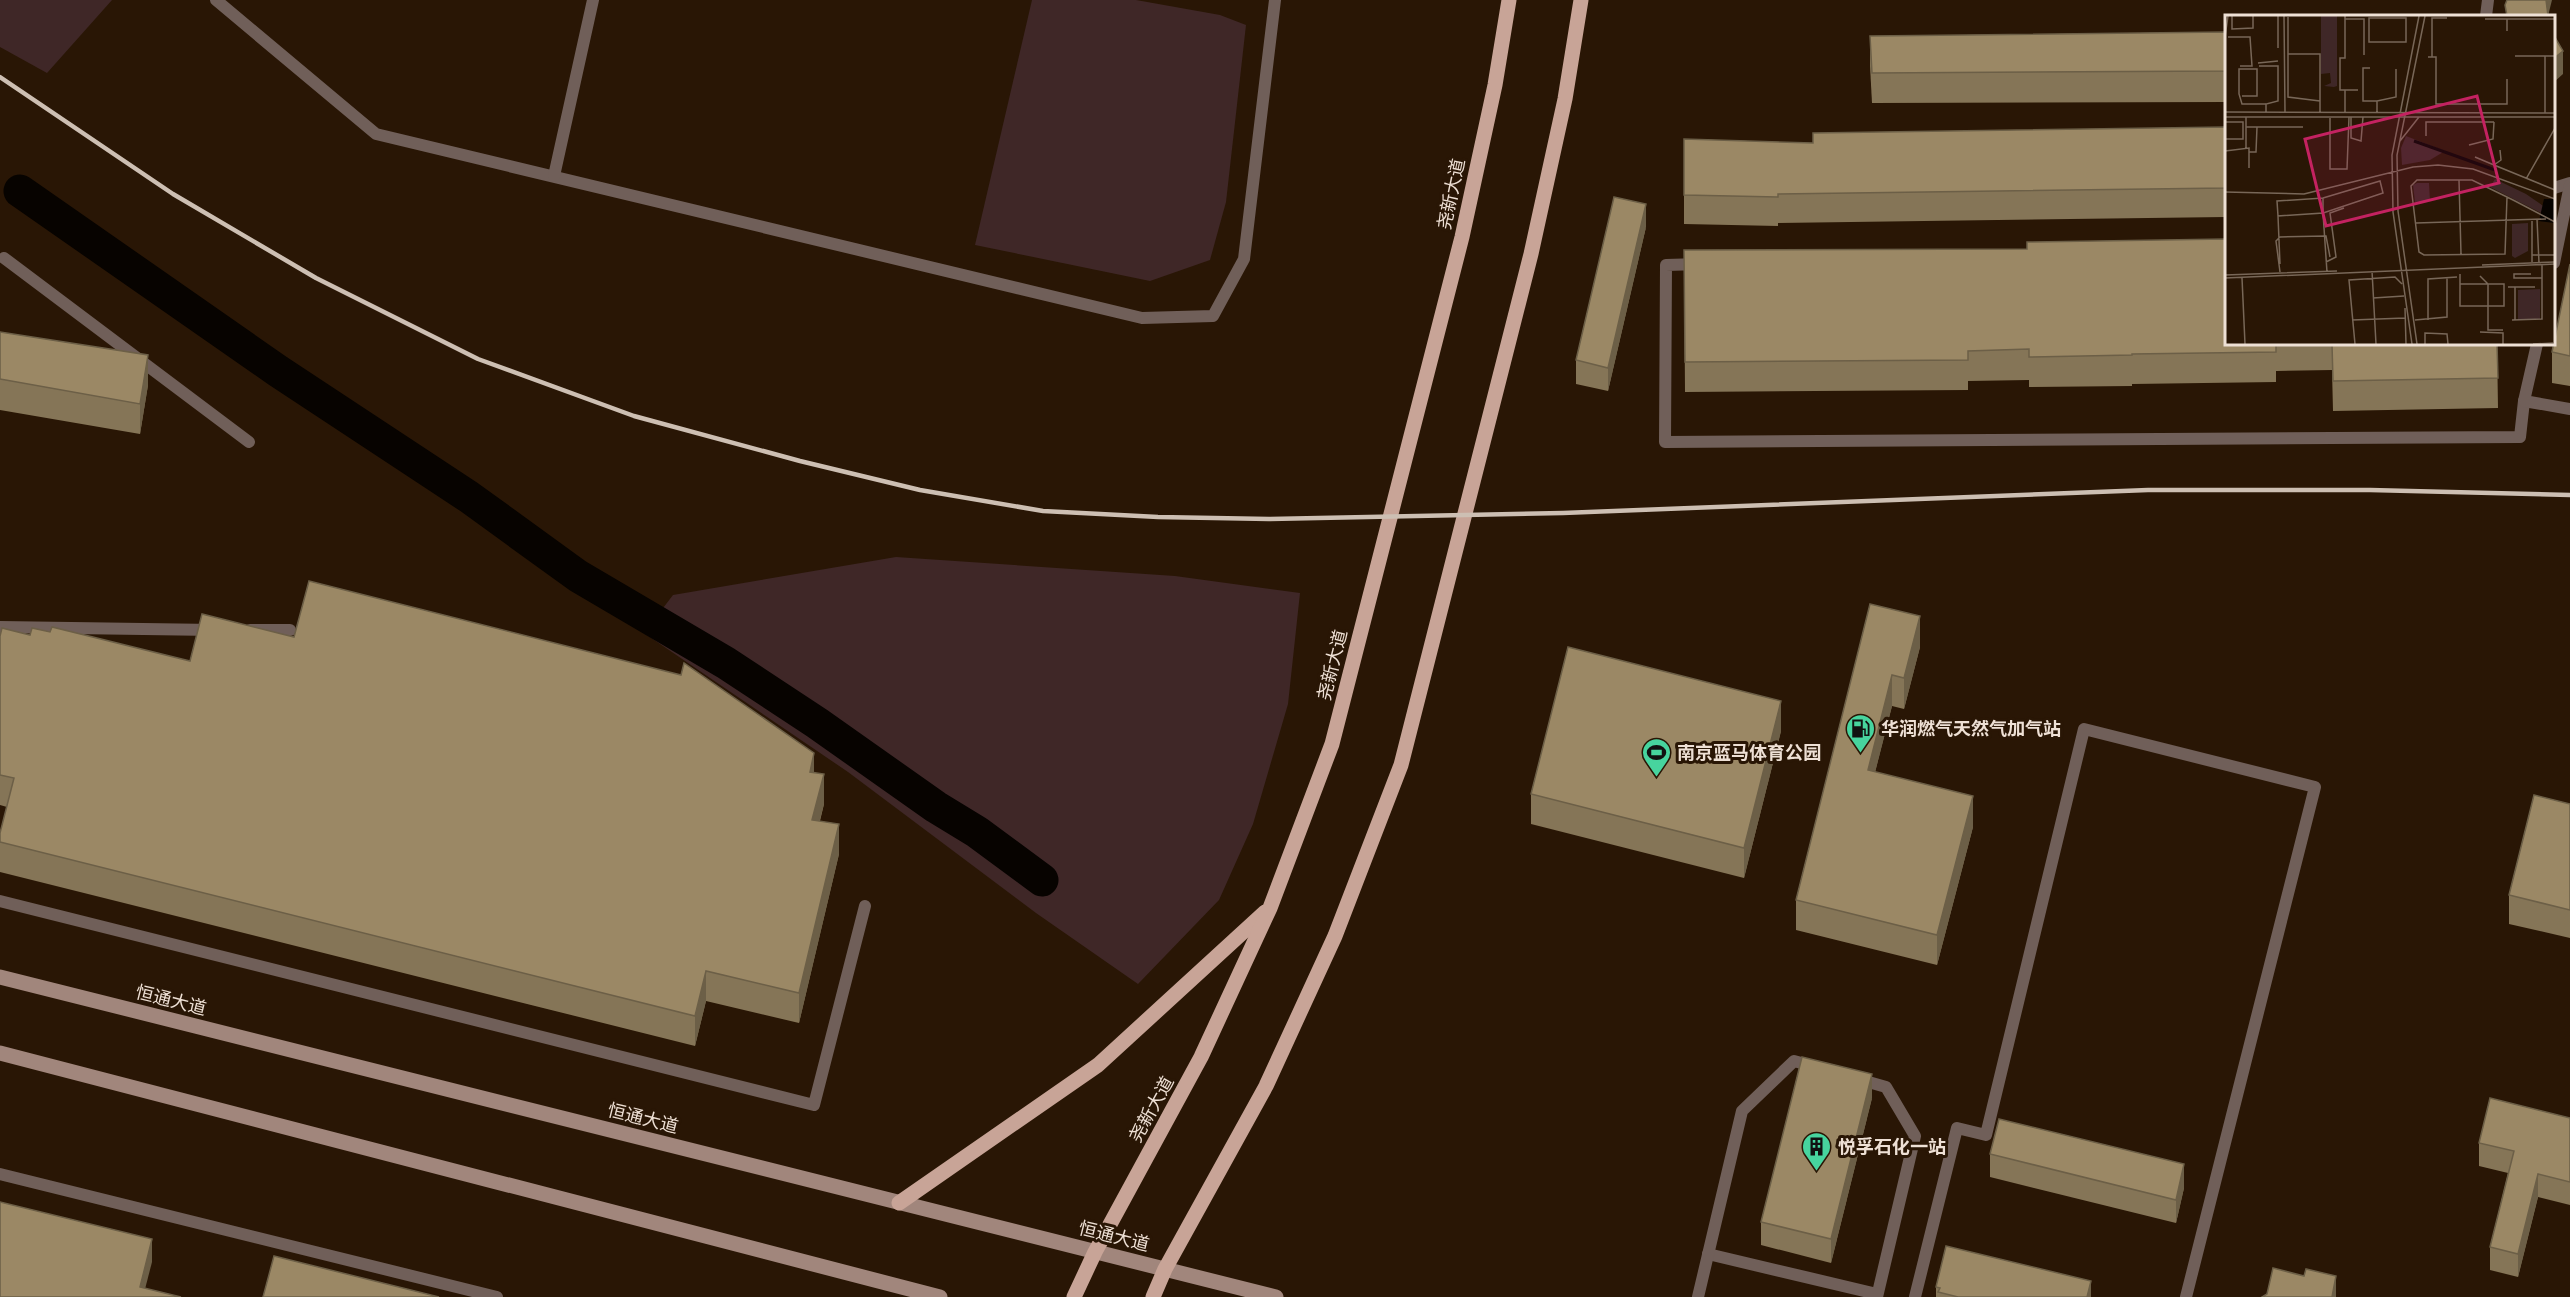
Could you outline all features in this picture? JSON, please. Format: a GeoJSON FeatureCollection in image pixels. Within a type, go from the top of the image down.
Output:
{"type":"FeatureCollection","features":[{"type":"Feature","properties":{"kind":"main road","name":"尧新大道"},"geometry":{"type":"LineString","coordinates":[[1074,1297],[1095,1252],[1201,1057],[1270,908],[1332,744],[1462,237],[1495,85],[1509,0]]}},
{"type":"Feature","properties":{"kind":"main road"},"geometry":{"type":"LineString","coordinates":[[1153,1297],[1165,1269],[1266,1086],[1335,936],[1401,765],[1532,254],[1565,99],[1581,0]]}},
{"type":"Feature","properties":{"kind":"main road"},"geometry":{"type":"LineString","coordinates":[[900,1203],[1098,1065],[1270,908]]}},
{"type":"Feature","properties":{"kind":"main road","name":"恒通大道"},"geometry":{"type":"LineString","coordinates":[[0,977],[1276,1297]]}},
{"type":"Feature","properties":{"kind":"main road"},"geometry":{"type":"LineString","coordinates":[[0,1053],[940,1297]]}},
{"type":"Feature","properties":{"kind":"lane"},"geometry":{"type":"LineString","coordinates":[[216,0],[376,134],[1142,318],[1213,316],[1244,258],[1275,0]]}},
{"type":"Feature","properties":{"kind":"lane"},"geometry":{"type":"LineString","coordinates":[[554,176],[593,0]]}},
{"type":"Feature","properties":{"kind":"lane"},"geometry":{"type":"LineString","coordinates":[[2486,15],[2488,0]]}},
{"type":"Feature","properties":{"kind":"lane"},"geometry":{"type":"LineString","coordinates":[[2555,188],[2570,184],[2555,254]]}},
{"type":"Feature","properties":{"kind":"lane"},"geometry":{"type":"LineString","coordinates":[[1,259],[249,442]]}},
{"type":"Feature","properties":{"kind":"lane"},"geometry":{"type":"LineString","coordinates":[[1714,264],[1666,265],[1665,442],[2520,437],[2524,401],[2536,345]]}},
{"type":"Feature","properties":{"kind":"lane"},"geometry":{"type":"LineString","coordinates":[[2524,401],[2570,409]]}},
{"type":"Feature","properties":{"kind":"lane"},"geometry":{"type":"LineString","coordinates":[[0,627],[290,630]]}},
{"type":"Feature","properties":{"kind":"lane"},"geometry":{"type":"LineString","coordinates":[[1915,1297],[1957,1128],[1986,1135],[2084,729],[2315,787],[2187,1297]]}},
{"type":"Feature","properties":{"kind":"lane"},"geometry":{"type":"LineString","coordinates":[[0,902],[814,1105],[865,906]]}},
{"type":"Feature","properties":{"kind":"lane"},"geometry":{"type":"LineString","coordinates":[[1698,1297],[1708,1254],[1742,1111],[1794,1061],[1886,1087],[1915,1136],[1877,1296],[1708,1254]]}},
{"type":"Feature","properties":{"kind":"lane"},"geometry":{"type":"LineString","coordinates":[[0,1174],[497,1297]]}},
{"type":"Feature","properties":{"kind":"shaded area"},"geometry":{"type":"Polygon","coordinates":[[[0,0],[112,0],[47,73],[0,47],[0,0]]]}},
{"type":"Feature","properties":{"kind":"shaded area"},"geometry":{"type":"Polygon","coordinates":[[[1032,0],[1136,0],[1220,15],[1246,25],[1226,202],[1210,260],[1150,281],[975,245],[1032,0]]]}},
{"type":"Feature","properties":{"kind":"shaded area"},"geometry":{"type":"Polygon","coordinates":[[[896,557],[1175,576],[1300,593],[1288,704],[1253,824],[1219,900],[1138,984],[1036,913],[848,772],[644,633],[673,595],[896,557]]]}},
{"type":"Feature","properties":{"kind":"building"},"geometry":{"type":"Polygon","coordinates":[[[2507,0],[2546,0],[2548,15],[2507,15],[2505,5],[2507,0]]]}},
{"type":"Feature","properties":{"kind":"building"},"geometry":{"type":"Polygon","coordinates":[[[2225,32],[2225,71],[1872,73],[1870,36],[2225,32]]]}},
{"type":"Feature","properties":{"kind":"building"},"geometry":{"type":"Polygon","coordinates":[[[2555,37],[2563,51],[2555,57],[2555,37]]]}},
{"type":"Feature","properties":{"kind":"building"},"geometry":{"type":"Polygon","coordinates":[[[2225,127],[2225,188],[1778,194],[1778,197],[1684,195],[1684,139],[1813,143],[1813,133],[2225,127]]]}},
{"type":"Feature","properties":{"kind":"building"},"geometry":{"type":"Polygon","coordinates":[[[1614,197],[1646,204],[1608,368],[1576,360],[1614,197]]]}},
{"type":"Feature","properties":{"kind":"building"},"geometry":{"type":"Polygon","coordinates":[[[2225,239],[2225,345],[2276,345],[2276,352],[2029,357],[2029,349],[1968,351],[1968,360],[1685,362],[1684,250],[2027,249],[2027,242],[2225,239]]]}},
{"type":"Feature","properties":{"kind":"building"},"geometry":{"type":"Polygon","coordinates":[[[2570,264],[2570,356],[2552,352],[2570,264]]]}},
{"type":"Feature","properties":{"kind":"building"},"geometry":{"type":"Polygon","coordinates":[[[0,332],[148,355],[140,404],[0,379],[0,332]]]}},
{"type":"Feature","properties":{"kind":"building"},"geometry":{"type":"Polygon","coordinates":[[[2332,345],[2497,345],[2498,378],[2333,381],[2332,345]]]}},
{"type":"Feature","properties":{"kind":"building"},"geometry":{"type":"Polygon","coordinates":[[[309,581],[681,675],[684,663],[814,753],[810,772],[824,774],[812,820],[839,824],[799,993],[706,971],[695,1016],[0,842],[0,833],[14,778],[0,775],[0,636],[2,628],[30,635],[32,628],[50,632],[52,627],[190,661],[202,614],[294,637],[309,581]]]}},
{"type":"Feature","properties":{"kind":"building","name":"华润燃气天然气加气站"},"geometry":{"type":"Polygon","coordinates":[[[1870,604],[1920,616],[1904,678],[1892,675],[1868,770],[1973,796],[1937,935],[1796,900],[1870,604]]]}},
{"type":"Feature","properties":{"kind":"building","name":"南京蓝马体育公园"},"geometry":{"type":"Polygon","coordinates":[[[1568,647],[1781,701],[1744,848],[1531,794],[1568,647]]]}},
{"type":"Feature","properties":{"kind":"building"},"geometry":{"type":"Polygon","coordinates":[[[2534,795],[2570,804],[2570,910],[2509,895],[2534,795]]]}},
{"type":"Feature","properties":{"kind":"building","name":"悦孚石化一站"},"geometry":{"type":"Polygon","coordinates":[[[1802,1057],[1872,1074],[1831,1239],[1761,1222],[1802,1057]]]}},
{"type":"Feature","properties":{"kind":"building"},"geometry":{"type":"Polygon","coordinates":[[[2490,1098],[2570,1118],[2570,1182],[2538,1174],[2518,1254],[2490,1247],[2514,1151],[2479,1143],[2490,1098]]]}},
{"type":"Feature","properties":{"kind":"building"},"geometry":{"type":"Polygon","coordinates":[[[1999,1119],[2184,1164],[2176,1200],[1990,1154],[1999,1119]]]}},
{"type":"Feature","properties":{"kind":"building"},"geometry":{"type":"Polygon","coordinates":[[[0,1202],[152,1239],[140,1287],[181,1297],[0,1297],[0,1202]]]}},
{"type":"Feature","properties":{"kind":"building"},"geometry":{"type":"Polygon","coordinates":[[[1946,1246],[2091,1281],[2087,1297],[1958,1297],[1938,1292],[1940,1288],[1936,1287],[1946,1246]]]}},
{"type":"Feature","properties":{"kind":"building"},"geometry":{"type":"Polygon","coordinates":[[[274,1256],[439,1297],[263,1297],[274,1256]]]}},
{"type":"Feature","properties":{"kind":"building"},"geometry":{"type":"Polygon","coordinates":[[[2273,1268],[2304,1276],[2306,1269],[2336,1276],[2332,1297],[2262,1297],[2267,1294],[2273,1268]]]}},
{"type":"Feature","properties":{"kind":"waterway"},"geometry":{"type":"LineString","coordinates":[[20,191],[278,371],[469,497],[578,576],[726,663],[817,723],[936,807],[977,832],[1042,880]]}},
{"type":"Feature","properties":{"kind":"railway"},"geometry":{"type":"LineString","coordinates":[[0,77],[173,194],[316,278],[478,359],[634,416],[800,461],[920,490],[1043,511],[1158,517],[1269,519],[1563,513],[2148,490],[2370,490],[2570,495]]}},
{"type":"Feature","properties":{"kind":"place","name":"华润燃气天然气加气站"},"geometry":{"type":"Point","coordinates":[1860,754]}},
{"type":"Feature","properties":{"kind":"place","name":"南京蓝马体育公园"},"geometry":{"type":"Point","coordinates":[1656,778]}},
{"type":"Feature","properties":{"kind":"place","name":"悦孚石化一站"},"geometry":{"type":"Point","coordinates":[1817,1172]}}]}
